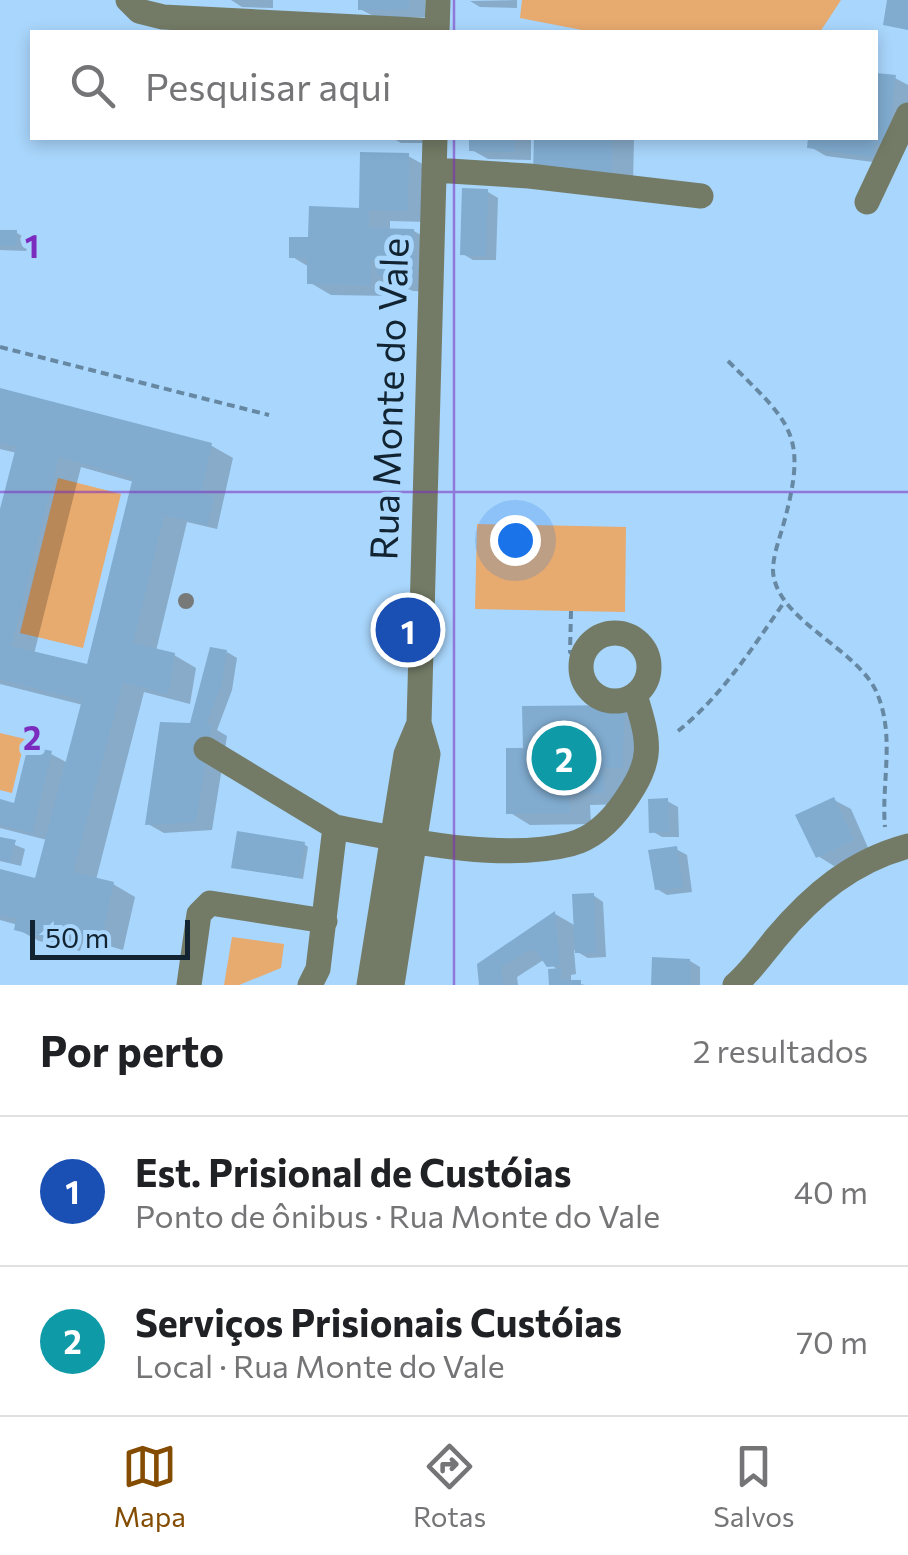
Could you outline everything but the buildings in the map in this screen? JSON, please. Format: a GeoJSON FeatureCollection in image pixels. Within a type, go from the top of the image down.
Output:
{"type":"FeatureCollection","features":[{"type":"Feature","properties":{"kind":"street"},"geometry":{"type":"LineString","coordinates":[[128,0],[140,11],[164,17],[401,30]]}},
{"type":"Feature","properties":{"kind":"street"},"geometry":{"type":"LineString","coordinates":[[437,30],[438,0]]}},
{"type":"Feature","properties":{"kind":"street"},"geometry":{"type":"LineString","coordinates":[[868,202],[908,115]]}},
{"type":"Feature","properties":{"kind":"street","name":"Rua Monte do Vale"},"geometry":{"type":"LineString","coordinates":[[369,985],[428,754],[419,722],[435,140]]}},
{"type":"Feature","properties":{"kind":"street"},"geometry":{"type":"LineString","coordinates":[[434,170],[529,176],[700,196]]}},
{"type":"Feature","properties":{"kind":"street"},"geometry":{"type":"LineString","coordinates":[[610,634],[632,638],[646,654],[649,665],[643,686],[635,695],[614,701],[593,694],[586,686],[581,664],[590,644],[610,634]]}},
{"type":"Feature","properties":{"kind":"street"},"geometry":{"type":"LineString","coordinates":[[206,749],[334,827],[470,848],[525,849],[570,844],[592,835],[615,814],[647,764],[647,743],[635,695]]}},
{"type":"Feature","properties":{"kind":"street"},"geometry":{"type":"LineString","coordinates":[[310,985],[318,969],[334,827]]}},
{"type":"Feature","properties":{"kind":"street","name":"Rua Monte do Vale"},"geometry":{"type":"LineString","coordinates":[[392,985],[404,840]]}},
{"type":"Feature","properties":{"kind":"street"},"geometry":{"type":"LineString","coordinates":[[734,985],[810,899],[848,872],[902,848]]}},
{"type":"Feature","properties":{"kind":"street"},"geometry":{"type":"LineString","coordinates":[[190,985],[200,914],[210,903],[325,921]]}},
{"type":"Feature","properties":{"kind":"path"},"geometry":{"type":"LineString","coordinates":[[0,347],[269,415]]}},
{"type":"Feature","properties":{"kind":"path"},"geometry":{"type":"LineString","coordinates":[[728,360],[784,418],[795,442],[791,498],[773,578],[785,601],[864,672],[876,691],[888,750],[884,826],[902,848]]}},
{"type":"Feature","properties":{"kind":"path"},"geometry":{"type":"LineString","coordinates":[[678,731],[697,716],[742,663],[785,601]]}},
{"type":"Feature","properties":{"kind":"path"},"geometry":{"type":"LineString","coordinates":[[571,611],[570,652],[581,664]]}},
{"type":"Feature","properties":{"kind":"shaded area"},"geometry":{"type":"Polygon","coordinates":[[[522,0],[841,0],[821,30],[582,30],[520,18],[522,0]]]}},
{"type":"Feature","properties":{"kind":"shaded area"},"geometry":{"type":"Polygon","coordinates":[[[58,478],[121,494],[83,648],[20,633],[58,478]]]}},
{"type":"Feature","properties":{"kind":"shaded area"},"geometry":{"type":"Polygon","coordinates":[[[477,524],[626,527],[625,612],[475,609],[477,524]]]}},
{"type":"Feature","properties":{"kind":"shaded area"},"geometry":{"type":"Polygon","coordinates":[[[0,733],[25,739],[12,793],[0,790],[0,733]]]}},
{"type":"Feature","properties":{"kind":"shaded area"},"geometry":{"type":"Polygon","coordinates":[[[232,937],[284,944],[281,968],[239,985],[224,985],[232,937]]]}},
{"type":"Feature","properties":{"kind":"place","name":"Est. Prisional de Custóias"},"geometry":{"type":"Point","coordinates":[408,630]}},
{"type":"Feature","properties":{"kind":"place","name":"Serviços Prisionais Custóias"},"geometry":{"type":"Point","coordinates":[564,758]}}]}
